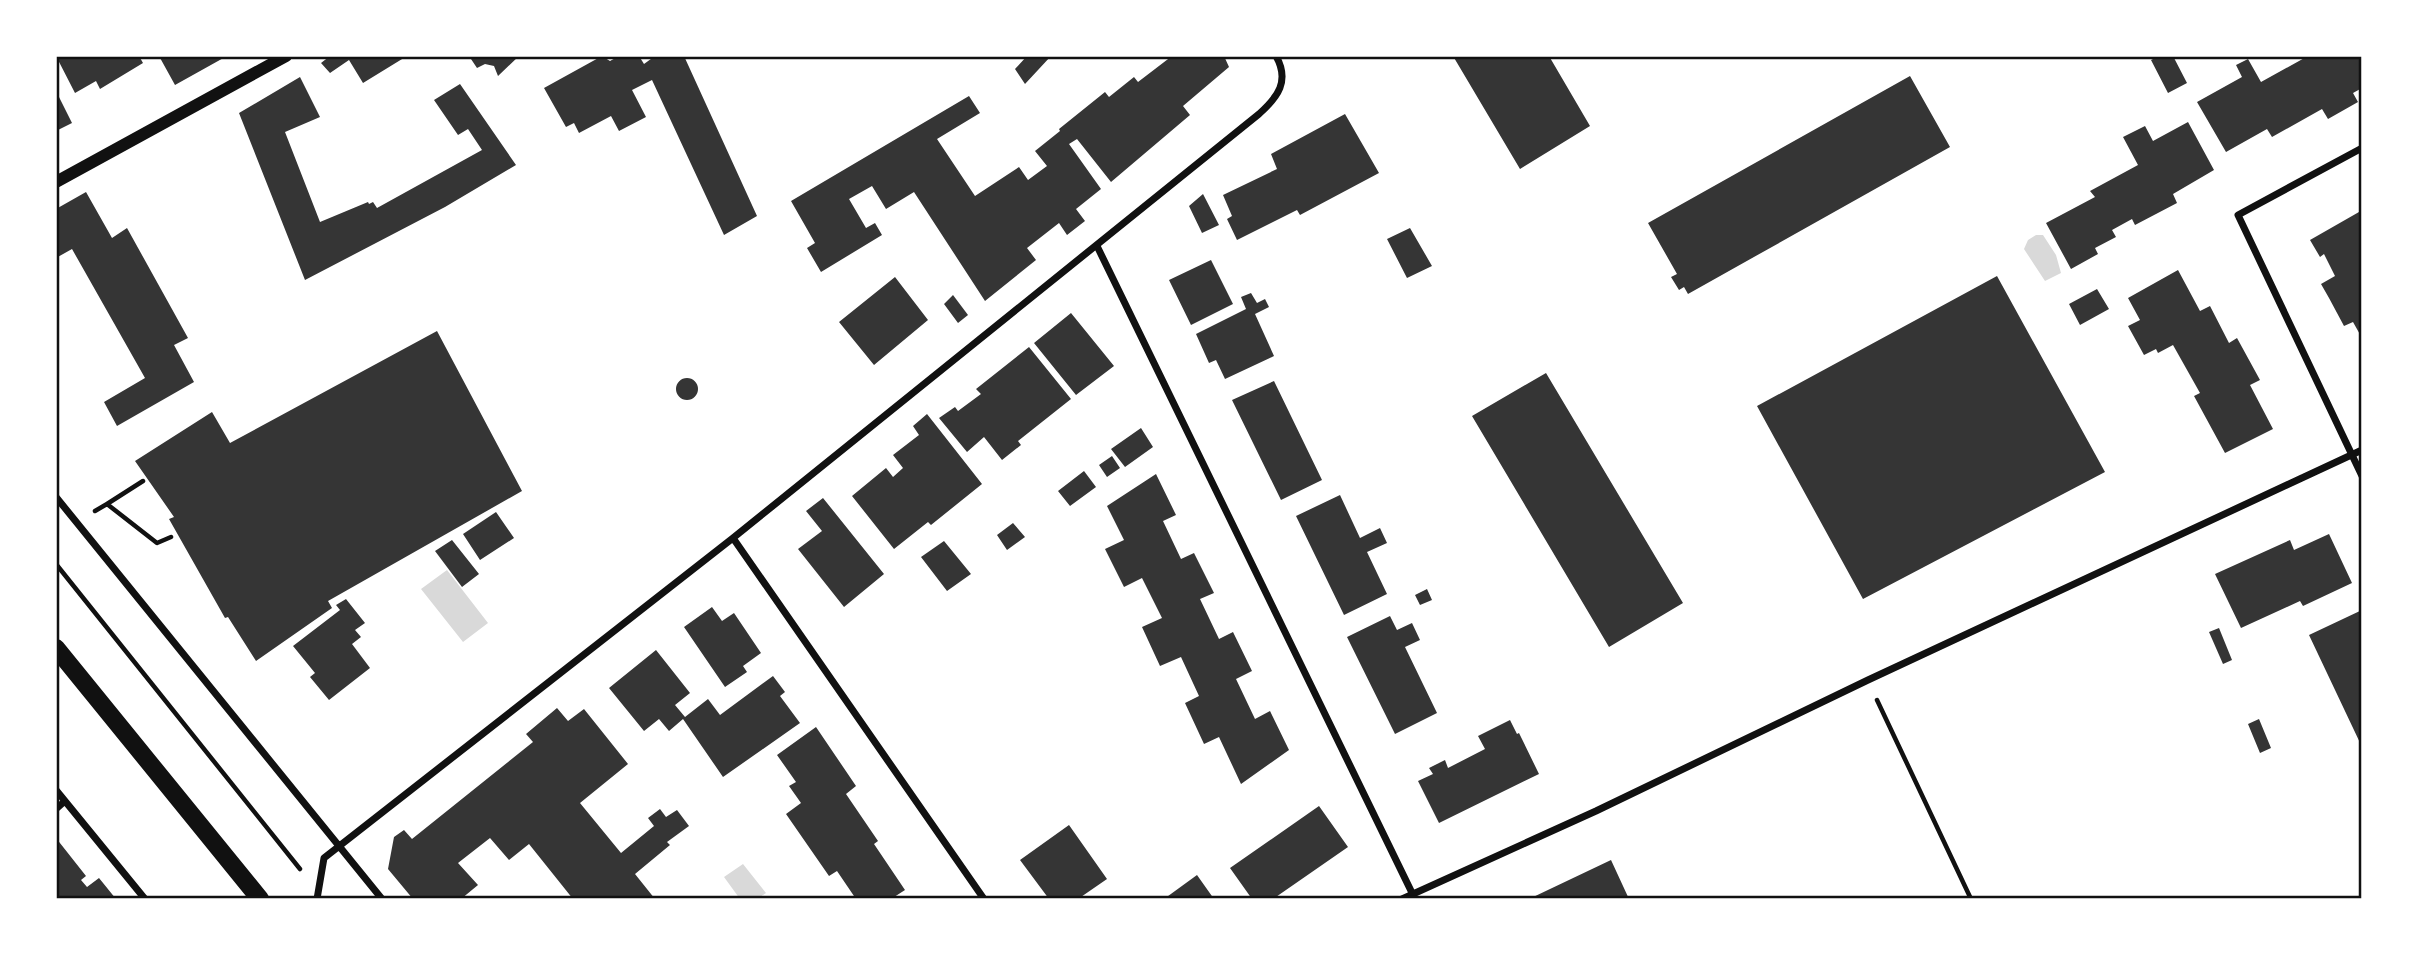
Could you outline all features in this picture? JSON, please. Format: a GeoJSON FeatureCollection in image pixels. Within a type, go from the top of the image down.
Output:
{"type":"FeatureCollection","features":[{"type":"Feature","properties":{"kind":"main road"},"geometry":{"type":"LineString","coordinates":[[56,648],[260,899]]}},
{"type":"Feature","properties":{"kind":"street"},"geometry":{"type":"LineString","coordinates":[[56,182],[286,56]]}},
{"type":"Feature","properties":{"kind":"street"},"geometry":{"type":"LineString","coordinates":[[317,895],[324,858],[733,538],[1097,246],[1276,98],[1283,78],[1276,56]]}},
{"type":"Feature","properties":{"kind":"street"},"geometry":{"type":"LineString","coordinates":[[2362,148],[2238,215],[2362,477]]}},
{"type":"Feature","properties":{"kind":"street"},"geometry":{"type":"LineString","coordinates":[[1097,246],[1413,897]]}},
{"type":"Feature","properties":{"kind":"street"},"geometry":{"type":"LineString","coordinates":[[1402,899],[1413,897],[1868,680],[2163,545],[2362,450]]}},
{"type":"Feature","properties":{"kind":"street"},"geometry":{"type":"LineString","coordinates":[[56,497],[382,899]]}},
{"type":"Feature","properties":{"kind":"street"},"geometry":{"type":"LineString","coordinates":[[733,538],[984,899]]}},
{"type":"Feature","properties":{"kind":"street"},"geometry":{"type":"LineString","coordinates":[[56,790],[145,899]]}},
{"type":"Feature","properties":{"kind":"street"},"geometry":{"type":"LineString","coordinates":[[56,809],[65,801]]}},
{"type":"Feature","properties":{"kind":"path"},"geometry":{"type":"LineString","coordinates":[[77,523],[143,481]]}},
{"type":"Feature","properties":{"kind":"path"},"geometry":{"type":"LineString","coordinates":[[107,504],[157,543],[171,537]]}},
{"type":"Feature","properties":{"kind":"path"},"geometry":{"type":"LineString","coordinates":[[56,564],[317,895]]}},
{"type":"Feature","properties":{"kind":"path"},"geometry":{"type":"LineString","coordinates":[[1868,680],[1971,899]]}},
{"type":"Feature","properties":{"kind":"path"},"geometry":{"type":"LineString","coordinates":[[2357,899],[2362,897]]}},
{"type":"Feature","properties":{"kind":"shaded area"},"geometry":{"type":"Polygon","coordinates":[[[2036,235],[2043,235],[2056,255],[2061,273],[2045,281],[2024,249],[2028,240],[2036,235]]]}},
{"type":"Feature","properties":{"kind":"shaded area"},"geometry":{"type":"Polygon","coordinates":[[[447,570],[488,623],[463,642],[421,589],[447,570]]]}},
{"type":"Feature","properties":{"kind":"shaded area"},"geometry":{"type":"Polygon","coordinates":[[[743,864],[766,893],[757,899],[740,899],[724,877],[743,864]]]}},
{"type":"Feature","properties":{"kind":"building"},"geometry":{"type":"Polygon","coordinates":[[[56,56],[139,56],[143,63],[100,89],[96,81],[75,93],[56,56]]]}},
{"type":"Feature","properties":{"kind":"building"},"geometry":{"type":"Polygon","coordinates":[[[159,56],[227,56],[175,85],[159,56]]]}},
{"type":"Feature","properties":{"kind":"building"},"geometry":{"type":"Polygon","coordinates":[[[330,56],[407,56],[363,83],[349,60],[330,73],[321,63],[330,56]]]}},
{"type":"Feature","properties":{"kind":"building"},"geometry":{"type":"Polygon","coordinates":[[[469,56],[519,56],[498,76],[494,66],[485,64],[477,68],[469,56]]]}},
{"type":"Feature","properties":{"kind":"building"},"geometry":{"type":"Polygon","coordinates":[[[602,56],[610,61],[619,56],[639,56],[644,64],[655,56],[684,56],[757,216],[724,235],[652,80],[632,90],[646,117],[619,131],[611,116],[579,133],[574,123],[566,127],[544,88],[602,56]]]}},
{"type":"Feature","properties":{"kind":"building"},"geometry":{"type":"Polygon","coordinates":[[[1027,56],[1051,56],[1025,84],[1015,69],[1027,56]]]}},
{"type":"Feature","properties":{"kind":"building"},"geometry":{"type":"Polygon","coordinates":[[[1172,56],[1224,56],[1229,67],[1183,106],[1190,115],[1111,182],[1077,139],[1069,144],[1101,189],[1076,209],[1085,221],[1067,235],[1059,223],[1027,248],[1036,260],[985,301],[914,192],[886,209],[872,186],[849,199],[866,228],[875,223],[882,235],[821,272],[807,248],[815,243],[791,201],[969,96],[980,113],[937,139],[975,196],[1019,167],[1028,180],[1047,166],[1035,151],[1060,131],[1059,129],[1105,92],[1109,97],[1134,77],[1138,82],[1172,56]]]}},
{"type":"Feature","properties":{"kind":"building"},"geometry":{"type":"Polygon","coordinates":[[[1453,56],[1549,56],[1590,126],[1520,169],[1453,56]]]}},
{"type":"Feature","properties":{"kind":"building"},"geometry":{"type":"Polygon","coordinates":[[[2159,56],[2173,56],[2187,83],[2168,93],[2151,60],[2159,56]]]}},
{"type":"Feature","properties":{"kind":"building"},"geometry":{"type":"Polygon","coordinates":[[[2308,56],[2362,56],[2362,88],[2353,93],[2358,102],[2328,119],[2322,109],[2272,137],[2267,129],[2226,152],[2197,102],[2242,77],[2236,65],[2248,59],[2261,82],[2308,56]]]}},
{"type":"Feature","properties":{"kind":"building"},"geometry":{"type":"Polygon","coordinates":[[[1910,76],[1950,147],[1688,294],[1684,287],[1679,290],[1671,277],[1677,274],[1648,223],[1910,76]]]}},
{"type":"Feature","properties":{"kind":"building"},"geometry":{"type":"Polygon","coordinates":[[[300,77],[320,117],[285,132],[320,222],[368,202],[373,202],[377,208],[482,150],[468,129],[458,135],[434,100],[460,84],[516,165],[445,207],[305,280],[239,113],[300,77]]]}},
{"type":"Feature","properties":{"kind":"building"},"geometry":{"type":"Polygon","coordinates":[[[56,91],[72,123],[56,131],[56,91]]]}},
{"type":"Feature","properties":{"kind":"building"},"geometry":{"type":"Polygon","coordinates":[[[1345,114],[1379,173],[1300,215],[1297,210],[1237,240],[1227,219],[1232,216],[1223,195],[1277,169],[1271,154],[1345,114]]]}},
{"type":"Feature","properties":{"kind":"building"},"geometry":{"type":"Polygon","coordinates":[[[2188,122],[2214,170],[2173,194],[2177,203],[2135,225],[2132,219],[2112,230],[2116,237],[2095,248],[2098,254],[2071,269],[2046,223],[2095,197],[2090,191],[2138,165],[2123,137],[2145,126],[2153,141],[2188,122]]]}},
{"type":"Feature","properties":{"kind":"building"},"geometry":{"type":"Polygon","coordinates":[[[86,192],[112,238],[127,228],[188,338],[174,345],[194,382],[117,426],[104,402],[145,378],[72,249],[56,258],[56,209],[86,192]]]}},
{"type":"Feature","properties":{"kind":"building"},"geometry":{"type":"Polygon","coordinates":[[[1203,194],[1219,225],[1202,233],[1189,206],[1203,194]]]}},
{"type":"Feature","properties":{"kind":"building"},"geometry":{"type":"Polygon","coordinates":[[[2359,212],[2362,217],[2362,338],[2353,322],[2344,326],[2321,284],[2335,276],[2324,254],[2320,257],[2310,240],[2359,212]]]}},
{"type":"Feature","properties":{"kind":"building"},"geometry":{"type":"Polygon","coordinates":[[[1410,228],[1432,266],[1407,278],[1387,239],[1410,228]]]}},
{"type":"Feature","properties":{"kind":"building"},"geometry":{"type":"Polygon","coordinates":[[[1211,260],[1233,304],[1191,325],[1169,280],[1211,260]]]}},
{"type":"Feature","properties":{"kind":"building"},"geometry":{"type":"Polygon","coordinates":[[[2178,270],[2200,311],[2210,306],[2229,343],[2237,338],[2260,380],[2250,385],[2273,429],[2225,453],[2194,396],[2200,393],[2173,345],[2158,353],[2156,349],[2144,355],[2128,326],[2140,320],[2128,298],[2178,270]]]}},
{"type":"Feature","properties":{"kind":"building"},"geometry":{"type":"Polygon","coordinates":[[[1997,276],[2105,472],[1863,599],[1757,406],[1997,276]]]}},
{"type":"Feature","properties":{"kind":"building"},"geometry":{"type":"Polygon","coordinates":[[[895,277],[928,320],[874,365],[839,322],[895,277]]]}},
{"type":"Feature","properties":{"kind":"building"},"geometry":{"type":"Polygon","coordinates":[[[2097,289],[2109,309],[2080,325],[2069,304],[2097,289]]]}},
{"type":"Feature","properties":{"kind":"building"},"geometry":{"type":"Polygon","coordinates":[[[1251,293],[1257,303],[1265,299],[1269,307],[1255,314],[1274,356],[1225,379],[1216,360],[1209,363],[1196,334],[1246,309],[1241,297],[1251,293]]]}},
{"type":"Feature","properties":{"kind":"building"},"geometry":{"type":"Polygon","coordinates":[[[953,295],[968,315],[958,323],[944,304],[953,295]]]}},
{"type":"Feature","properties":{"kind":"building"},"geometry":{"type":"Polygon","coordinates":[[[1071,313],[1114,366],[1076,395],[1034,343],[1071,313]]]}},
{"type":"Feature","properties":{"kind":"building"},"geometry":{"type":"Polygon","coordinates":[[[437,331],[522,491],[328,601],[332,608],[256,661],[228,617],[225,618],[169,519],[174,517],[135,461],[212,412],[230,443],[437,331]]]}},
{"type":"Feature","properties":{"kind":"building"},"geometry":{"type":"Polygon","coordinates":[[[1029,347],[1071,399],[1018,441],[1021,445],[1002,460],[984,437],[967,452],[939,418],[955,407],[958,411],[981,394],[976,389],[1029,347]]]}},
{"type":"Feature","properties":{"kind":"building"},"geometry":{"type":"Polygon","coordinates":[[[1546,373],[1683,603],[1609,647],[1472,416],[1546,373]]]}},
{"type":"Feature","properties":{"kind":"building"},"geometry":{"type":"Polygon","coordinates":[[[687,378],[695,381],[698,389],[695,397],[687,400],[679,397],[676,389],[679,381],[687,378]]]}},
{"type":"Feature","properties":{"kind":"building"},"geometry":{"type":"Polygon","coordinates":[[[1274,381],[1322,480],[1281,500],[1232,400],[1274,381]]]}},
{"type":"Feature","properties":{"kind":"building"},"geometry":{"type":"Polygon","coordinates":[[[927,414],[982,484],[931,525],[928,522],[894,549],[852,496],[886,468],[893,477],[903,468],[893,455],[919,435],[913,426],[927,414]]]}},
{"type":"Feature","properties":{"kind":"building"},"geometry":{"type":"Polygon","coordinates":[[[1141,428],[1153,447],[1125,467],[1111,449],[1141,428]]]}},
{"type":"Feature","properties":{"kind":"building"},"geometry":{"type":"Polygon","coordinates":[[[1112,456],[1120,468],[1107,477],[1099,465],[1112,456]]]}},
{"type":"Feature","properties":{"kind":"building"},"geometry":{"type":"Polygon","coordinates":[[[1084,471],[1096,487],[1070,506],[1058,491],[1084,471]]]}},
{"type":"Feature","properties":{"kind":"building"},"geometry":{"type":"Polygon","coordinates":[[[1156,474],[1176,515],[1163,521],[1181,559],[1194,553],[1214,593],[1200,599],[1219,639],[1233,632],[1252,671],[1236,679],[1255,719],[1270,711],[1289,750],[1241,784],[1219,737],[1204,744],[1185,703],[1199,696],[1181,657],[1160,666],[1142,627],[1162,618],[1142,578],[1124,587],[1105,549],[1124,540],[1107,506],[1156,474]]]}},
{"type":"Feature","properties":{"kind":"building"},"geometry":{"type":"Polygon","coordinates":[[[1340,495],[1360,538],[1380,528],[1387,543],[1367,552],[1387,594],[1344,615],[1296,516],[1340,495]]]}},
{"type":"Feature","properties":{"kind":"building"},"geometry":{"type":"Polygon","coordinates":[[[823,498],[884,574],[844,607],[798,549],[822,531],[806,511],[823,498]]]}},
{"type":"Feature","properties":{"kind":"building"},"geometry":{"type":"Polygon","coordinates":[[[496,512],[514,538],[480,560],[463,534],[496,512]]]}},
{"type":"Feature","properties":{"kind":"building"},"geometry":{"type":"Polygon","coordinates":[[[1013,523],[1025,537],[1007,550],[997,535],[1013,523]]]}},
{"type":"Feature","properties":{"kind":"building"},"geometry":{"type":"Polygon","coordinates":[[[2329,534],[2352,583],[2303,606],[2300,601],[2241,628],[2215,574],[2290,540],[2294,550],[2329,534]]]}},
{"type":"Feature","properties":{"kind":"building"},"geometry":{"type":"Polygon","coordinates":[[[452,540],[479,574],[462,587],[435,551],[452,540]]]}},
{"type":"Feature","properties":{"kind":"building"},"geometry":{"type":"Polygon","coordinates":[[[944,541],[971,574],[947,591],[921,557],[944,541]]]}},
{"type":"Feature","properties":{"kind":"building"},"geometry":{"type":"Polygon","coordinates":[[[1427,589],[1432,600],[1420,605],[1415,595],[1427,589]]]}},
{"type":"Feature","properties":{"kind":"building"},"geometry":{"type":"Polygon","coordinates":[[[346,599],[365,623],[355,630],[361,637],[352,644],[370,668],[329,700],[310,677],[315,673],[293,646],[340,610],[336,605],[346,599]]]}},
{"type":"Feature","properties":{"kind":"building"},"geometry":{"type":"Polygon","coordinates":[[[712,607],[722,621],[734,613],[761,653],[743,666],[747,672],[725,687],[684,627],[712,607]]]}},
{"type":"Feature","properties":{"kind":"building"},"geometry":{"type":"Polygon","coordinates":[[[2362,610],[2362,747],[2309,635],[2362,610]]]}},
{"type":"Feature","properties":{"kind":"building"},"geometry":{"type":"Polygon","coordinates":[[[1390,616],[1397,630],[1412,623],[1420,640],[1405,647],[1437,713],[1395,734],[1347,637],[1390,616]]]}},
{"type":"Feature","properties":{"kind":"building"},"geometry":{"type":"Polygon","coordinates":[[[2219,628],[2232,660],[2223,664],[2209,632],[2219,628]]]}},
{"type":"Feature","properties":{"kind":"building"},"geometry":{"type":"Polygon","coordinates":[[[656,650],[690,693],[675,705],[685,717],[708,699],[720,715],[773,676],[785,692],[780,696],[800,723],[723,777],[683,719],[669,731],[659,719],[644,731],[609,688],[656,650]]]}},
{"type":"Feature","properties":{"kind":"building"},"geometry":{"type":"Polygon","coordinates":[[[557,708],[568,721],[584,709],[628,764],[580,803],[621,853],[654,826],[648,818],[660,809],[666,817],[677,810],[689,826],[667,842],[670,845],[635,874],[655,899],[573,899],[529,844],[509,860],[490,838],[458,863],[478,885],[461,899],[413,899],[388,869],[394,837],[404,830],[412,839],[533,742],[526,734],[557,708]]]}},
{"type":"Feature","properties":{"kind":"building"},"geometry":{"type":"Polygon","coordinates":[[[2259,719],[2271,748],[2260,753],[2248,724],[2259,719]]]}},
{"type":"Feature","properties":{"kind":"building"},"geometry":{"type":"Polygon","coordinates":[[[1510,720],[1539,774],[1439,823],[1418,781],[1433,774],[1429,768],[1445,760],[1448,768],[1485,749],[1478,736],[1510,720]]]}},
{"type":"Feature","properties":{"kind":"building"},"geometry":{"type":"Polygon","coordinates":[[[816,727],[856,786],[846,794],[878,841],[874,844],[905,890],[891,899],[856,899],[837,871],[829,876],[786,814],[801,803],[789,786],[796,782],[777,755],[816,727]]]}},
{"type":"Feature","properties":{"kind":"building"},"geometry":{"type":"Polygon","coordinates":[[[1319,806],[1348,847],[1273,899],[1252,899],[1230,868],[1319,806]]]}},
{"type":"Feature","properties":{"kind":"building"},"geometry":{"type":"Polygon","coordinates":[[[1069,825],[1107,879],[1078,899],[1049,899],[1020,860],[1069,825]]]}},
{"type":"Feature","properties":{"kind":"building"},"geometry":{"type":"Polygon","coordinates":[[[56,838],[86,876],[81,880],[87,887],[99,878],[116,899],[56,899],[56,838]]]}},
{"type":"Feature","properties":{"kind":"building"},"geometry":{"type":"Polygon","coordinates":[[[1611,860],[1629,899],[1529,899],[1611,860]]]}},
{"type":"Feature","properties":{"kind":"building"},"geometry":{"type":"Polygon","coordinates":[[[1197,875],[1214,899],[1164,899],[1197,875]]]}}]}
